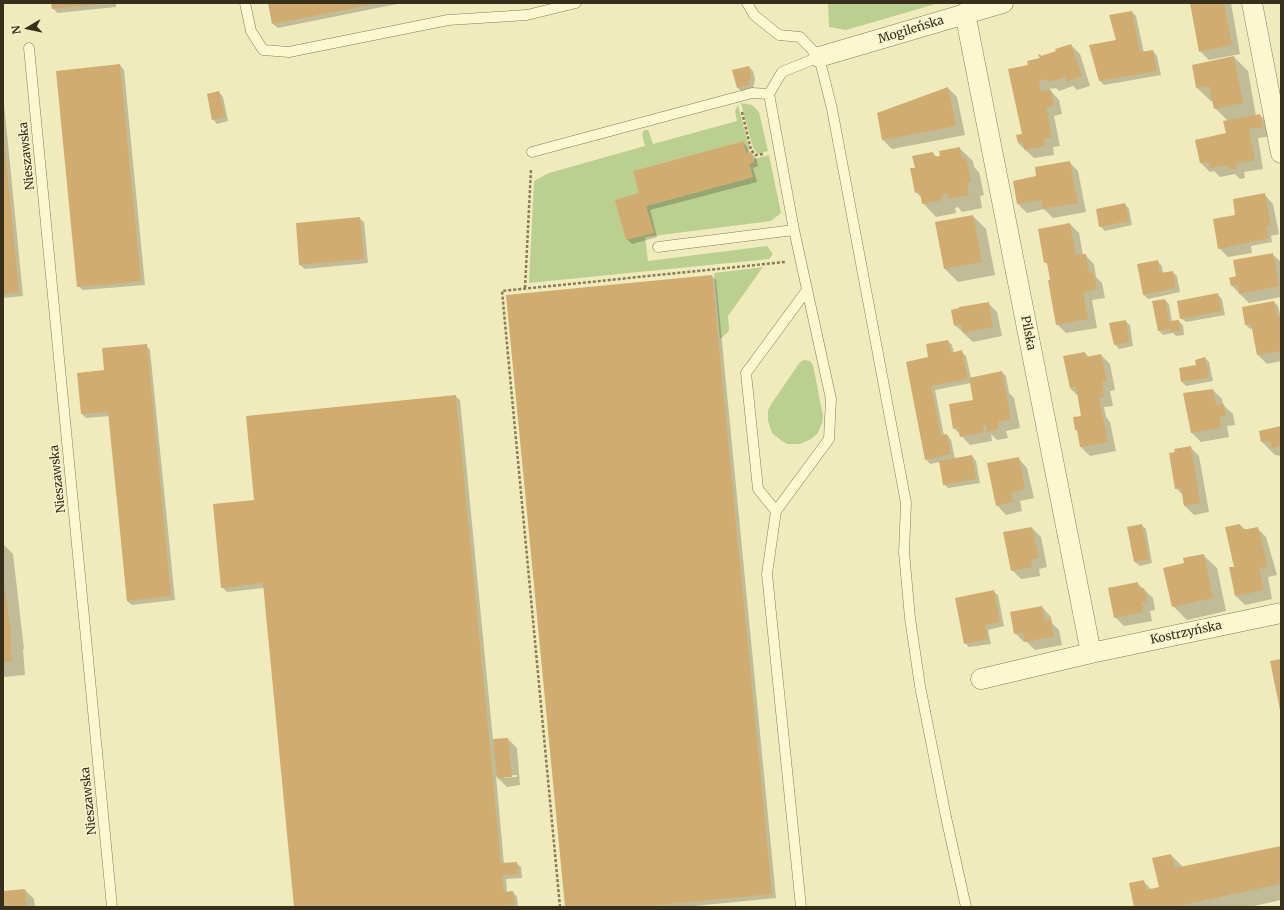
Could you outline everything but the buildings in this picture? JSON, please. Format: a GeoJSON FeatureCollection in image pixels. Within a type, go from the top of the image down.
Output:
{"type":"FeatureCollection","features":[{"type":"Feature","properties":{"kind":"street","name":"Mogileńska"},"geometry":{"type":"LineString","coordinates":[[819,57],[1002,3]]}},
{"type":"Feature","properties":{"kind":"street"},"geometry":{"type":"LineString","coordinates":[[1252,3],[1281,153]]}},
{"type":"Feature","properties":{"kind":"street","name":"Pilska"},"geometry":{"type":"LineString","coordinates":[[965,13],[1091,653]]}},
{"type":"Feature","properties":{"kind":"street","name":"Kostrzyńska"},"geometry":{"type":"LineString","coordinates":[[981,679],[1091,653],[1281,613]]}},
{"type":"Feature","properties":{"kind":"lane"},"geometry":{"type":"LineString","coordinates":[[245,3],[251,31],[263,50],[289,52],[448,20],[527,15],[576,3]]}},
{"type":"Feature","properties":{"kind":"lane"},"geometry":{"type":"LineString","coordinates":[[747,3],[754,15],[779,34],[800,37],[819,57],[832,109],[906,503],[904,552],[910,618],[920,686],[946,817],[966,907]]}},
{"type":"Feature","properties":{"kind":"lane","name":"Nieszawska"},"geometry":{"type":"LineString","coordinates":[[29,48],[112,907]]}},
{"type":"Feature","properties":{"kind":"lane"},"geometry":{"type":"LineString","coordinates":[[802,907],[767,574],[776,511],[830,439],[831,399],[800,260],[769,94],[782,72],[819,57]]}},
{"type":"Feature","properties":{"kind":"lane"},"geometry":{"type":"LineString","coordinates":[[532,152],[752,93],[769,94]]}},
{"type":"Feature","properties":{"kind":"lane"},"geometry":{"type":"LineString","coordinates":[[658,247],[794,230]]}},
{"type":"Feature","properties":{"kind":"lane"},"geometry":{"type":"LineString","coordinates":[[776,511],[758,489],[746,373],[807,290]]}},
{"type":"Feature","properties":{"kind":"path"},"geometry":{"type":"LineString","coordinates":[[738,97],[751,150],[756,155],[779,151]]}},
{"type":"Feature","properties":{"kind":"path"},"geometry":{"type":"LineString","coordinates":[[525,288],[532,152]]}},
{"type":"Feature","properties":{"kind":"path"},"geometry":{"type":"LineString","coordinates":[[560,907],[502,291],[800,260]]}},
{"type":"Feature","properties":{"kind":"green space"},"geometry":{"type":"Polygon","coordinates":[[[828,3],[939,3],[846,30],[829,27],[828,3]]]}},
{"type":"Feature","properties":{"kind":"green space"},"geometry":{"type":"Polygon","coordinates":[[[741,103],[752,105],[759,112],[768,151],[758,154],[753,148],[741,103]]]}},
{"type":"Feature","properties":{"kind":"green space"},"geometry":{"type":"Polygon","coordinates":[[[738,105],[750,152],[746,153],[743,141],[634,171],[654,232],[646,206],[753,177],[749,164],[754,162],[754,159],[769,155],[781,213],[771,221],[645,237],[648,261],[767,246],[773,254],[769,259],[529,283],[534,181],[549,173],[645,146],[642,134],[644,130],[648,130],[653,144],[737,121],[735,111],[738,105]]]}},
{"type":"Feature","properties":{"kind":"green space"},"geometry":{"type":"Polygon","coordinates":[[[763,267],[728,316],[728,332],[720,339],[714,273],[763,267]]]}},
{"type":"Feature","properties":{"kind":"green space"},"geometry":{"type":"Polygon","coordinates":[[[804,360],[810,361],[813,365],[823,416],[822,423],[818,433],[811,439],[800,444],[787,444],[772,433],[768,421],[768,410],[800,362],[804,360]]]}}]}
